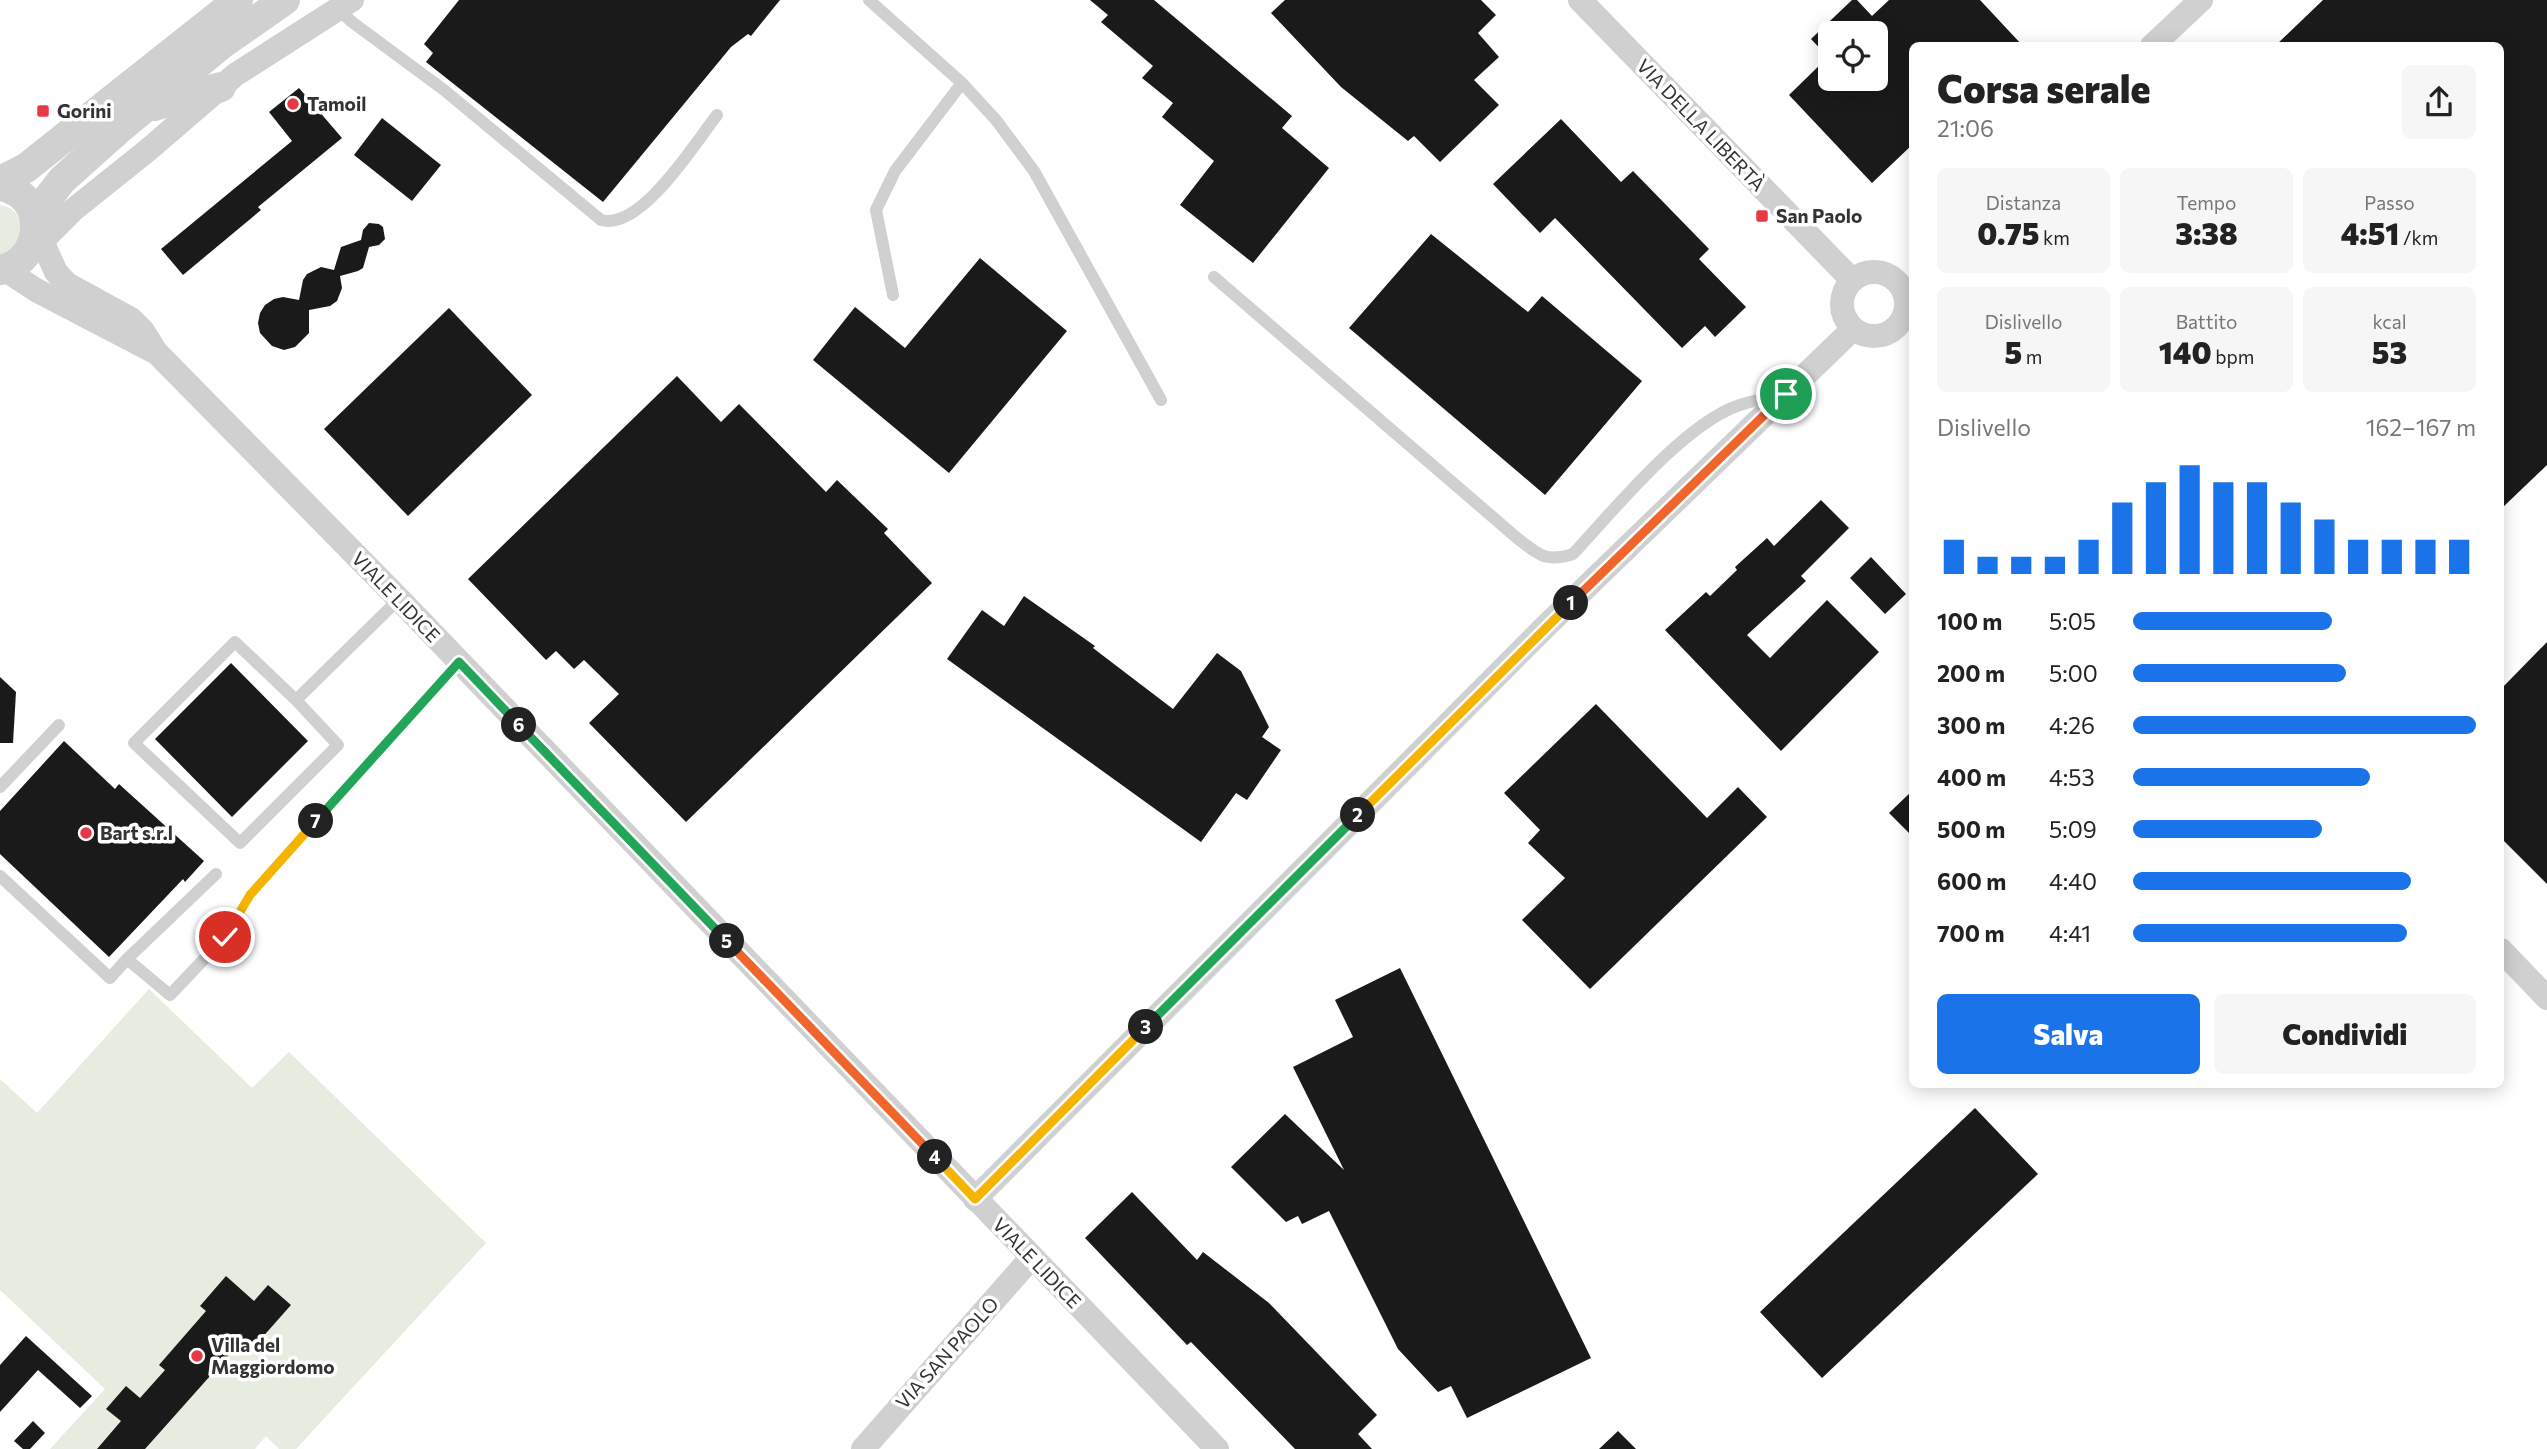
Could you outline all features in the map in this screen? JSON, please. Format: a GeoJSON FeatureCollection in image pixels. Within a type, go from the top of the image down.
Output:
{"type":"FeatureCollection","features":[{"type":"Feature","properties":{"kind":"street"},"geometry":{"type":"LineString","coordinates":[[0,184],[26,169],[238,0]]}},
{"type":"Feature","properties":{"kind":"street"},"geometry":{"type":"LineString","coordinates":[[2,269],[17,263],[28,253],[62,180],[203,60],[253,20],[285,0]]}},
{"type":"Feature","properties":{"kind":"street","name":"VIA DELLA LIBERTÀ"},"geometry":{"type":"LineString","coordinates":[[1580,0],[1852,280]]}},
{"type":"Feature","properties":{"kind":"street"},"geometry":{"type":"LineString","coordinates":[[2156,42],[2201,0]]}},
{"type":"Feature","properties":{"kind":"street"},"geometry":{"type":"LineString","coordinates":[[37,229],[73,209],[148,150],[235,75],[345,4]]}},
{"type":"Feature","properties":{"kind":"street"},"geometry":{"type":"LineString","coordinates":[[148,150],[203,60]]}},
{"type":"Feature","properties":{"kind":"street"},"geometry":{"type":"LineString","coordinates":[[144,109],[221,87]]}},
{"type":"Feature","properties":{"kind":"street"},"geometry":{"type":"LineString","coordinates":[[0,184],[18,193],[28,203],[37,229]]}},
{"type":"Feature","properties":{"kind":"street","name":"VIALE LIDICE"},"geometry":{"type":"LineString","coordinates":[[37,229],[56,272],[66,284],[131,319],[143,331],[156,352],[459,662],[1217,1449]]}},
{"type":"Feature","properties":{"kind":"street","name":"VIALE LIDICE"},"geometry":{"type":"LineString","coordinates":[[2,269],[36,290],[156,352]]}},
{"type":"Feature","properties":{"kind":"street"},"geometry":{"type":"LineString","coordinates":[[1880,272],[1905,275],[1902,290],[1905,332],[1891,331],[1871,336],[1853,328],[1846,320],[1842,299],[1852,280],[1860,275],[1880,272]]}},
{"type":"Feature","properties":{"kind":"street"},"geometry":{"type":"LineString","coordinates":[[975,1199],[1546,626],[1853,328]]}},
{"type":"Feature","properties":{"kind":"street"},"geometry":{"type":"LineString","coordinates":[[2504,953],[2547,998]]}},
{"type":"Feature","properties":{"kind":"street","name":"VIA SAN PAOLO"},"geometry":{"type":"LineString","coordinates":[[863,1449],[1032,1257]]}},
{"type":"Feature","properties":{"kind":"lane"},"geometry":{"type":"LineString","coordinates":[[869,0],[962,83],[996,120],[1034,172],[1161,400]]}},
{"type":"Feature","properties":{"kind":"lane"},"geometry":{"type":"LineString","coordinates":[[345,4],[352,22],[454,98],[601,220],[609,222],[620,219],[636,212],[651,200],[717,115]]}},
{"type":"Feature","properties":{"kind":"lane"},"geometry":{"type":"LineString","coordinates":[[893,295],[876,210],[895,171],[962,83]]}},
{"type":"Feature","properties":{"kind":"lane"},"geometry":{"type":"LineString","coordinates":[[1214,277],[1517,538],[1542,556],[1557,559],[1573,554],[1665,456],[1709,421],[1735,407],[1786,394]]}},
{"type":"Feature","properties":{"kind":"lane"},"geometry":{"type":"LineString","coordinates":[[296,700],[398,599]]}},
{"type":"Feature","properties":{"kind":"lane"},"geometry":{"type":"LineString","coordinates":[[235,642],[296,700],[338,745],[240,843],[134,743],[235,642]]}},
{"type":"Feature","properties":{"kind":"lane"},"geometry":{"type":"LineString","coordinates":[[127,959],[170,995],[225,937],[250,895],[459,662]]}},
{"type":"Feature","properties":{"kind":"lane"},"geometry":{"type":"LineString","coordinates":[[0,787],[59,725]]}},
{"type":"Feature","properties":{"kind":"lane"},"geometry":{"type":"LineString","coordinates":[[0,876],[110,978],[216,874]]}},
{"type":"Feature","properties":{"kind":"shaded area"},"geometry":{"type":"Polygon","coordinates":[[[0,205],[16,214],[21,229],[20,242],[0,256],[0,205]]]}},
{"type":"Feature","properties":{"kind":"shaded area"},"geometry":{"type":"Polygon","coordinates":[[[149,989],[252,1088],[289,1052],[486,1243],[296,1449],[279,1449],[266,1436],[255,1449],[50,1449],[105,1389],[0,1290],[0,1079],[37,1113],[149,989]]]}},
{"type":"Feature","properties":{"kind":"building"},"geometry":{"type":"Polygon","coordinates":[[[459,0],[780,0],[751,36],[748,34],[731,47],[603,202],[426,62],[433,53],[424,44],[459,0]]]}},
{"type":"Feature","properties":{"kind":"building"},"geometry":{"type":"Polygon","coordinates":[[[1090,0],[1154,0],[1292,116],[1282,128],[1329,168],[1253,263],[1180,205],[1214,161],[1162,117],[1173,103],[1142,78],[1153,66],[1101,22],[1108,15],[1090,0]]]}},
{"type":"Feature","properties":{"kind":"building"},"geometry":{"type":"Polygon","coordinates":[[[1285,0],[1481,0],[1496,15],[1478,33],[1499,57],[1474,80],[1499,105],[1440,162],[1414,136],[1408,141],[1341,87],[1271,13],[1285,0]]]}},
{"type":"Feature","properties":{"kind":"building"},"geometry":{"type":"Polygon","coordinates":[[[1852,0],[1857,0],[1872,16],[1889,0],[1980,0],[2019,42],[1909,42],[1909,148],[1872,183],[1789,95],[1818,67],[1818,91],[1888,91],[1888,21],[1830,21],[1852,0]]]}},
{"type":"Feature","properties":{"kind":"building"},"geometry":{"type":"Polygon","coordinates":[[[2323,0],[2547,0],[2547,465],[2504,506],[2504,42],[2279,42],[2323,0]]]}},
{"type":"Feature","properties":{"kind":"building"},"geometry":{"type":"Polygon","coordinates":[[[1818,32],[1818,46],[1811,39],[1818,32]]]}},
{"type":"Feature","properties":{"kind":"building"},"geometry":{"type":"Polygon","coordinates":[[[299,88],[342,138],[258,207],[261,210],[183,275],[161,249],[292,141],[269,112],[299,88]]]}},
{"type":"Feature","properties":{"kind":"building"},"geometry":{"type":"Polygon","coordinates":[[[382,118],[441,165],[412,201],[354,155],[382,118]]]}},
{"type":"Feature","properties":{"kind":"building"},"geometry":{"type":"Polygon","coordinates":[[[1561,119],[1621,182],[1633,171],[1709,249],[1699,259],[1746,307],[1715,337],[1705,326],[1682,348],[1555,218],[1540,233],[1493,184],[1561,119]]]}},
{"type":"Feature","properties":{"kind":"building"},"geometry":{"type":"Polygon","coordinates":[[[369,223],[383,227],[385,239],[379,245],[369,247],[363,268],[340,276],[342,288],[337,301],[330,306],[309,310],[309,333],[295,347],[284,350],[272,346],[260,333],[258,323],[265,305],[283,297],[299,300],[307,274],[321,267],[334,270],[341,247],[361,240],[363,230],[369,223]]]}},
{"type":"Feature","properties":{"kind":"building"},"geometry":{"type":"Polygon","coordinates":[[[1431,234],[1528,312],[1542,296],[1642,381],[1545,495],[1349,328],[1431,234]]]}},
{"type":"Feature","properties":{"kind":"building"},"geometry":{"type":"Polygon","coordinates":[[[980,258],[1067,331],[949,473],[813,360],[855,307],[905,348],[980,258]]]}},
{"type":"Feature","properties":{"kind":"building"},"geometry":{"type":"Polygon","coordinates":[[[449,308],[532,395],[408,516],[324,429],[449,308]]]}},
{"type":"Feature","properties":{"kind":"building"},"geometry":{"type":"Polygon","coordinates":[[[677,376],[721,422],[739,404],[826,492],[837,480],[888,529],[884,533],[932,583],[686,822],[589,723],[619,694],[584,660],[574,669],[556,651],[546,660],[468,579],[677,376]]]}},
{"type":"Feature","properties":{"kind":"building"},"geometry":{"type":"Polygon","coordinates":[[[1821,500],[1849,528],[1801,576],[1806,581],[1747,635],[1770,658],[1827,600],[1879,652],[1781,751],[1665,630],[1706,592],[1710,596],[1737,570],[1735,567],[1767,538],[1774,546],[1821,500]]]}},
{"type":"Feature","properties":{"kind":"building"},"geometry":{"type":"Polygon","coordinates":[[[1871,557],[1906,594],[1885,614],[1850,578],[1871,557]]]}},
{"type":"Feature","properties":{"kind":"building"},"geometry":{"type":"Polygon","coordinates":[[[1024,596],[1095,646],[1093,648],[1173,709],[1217,653],[1241,671],[1269,727],[1262,737],[1281,750],[1247,800],[1236,793],[1201,842],[947,659],[982,610],[1004,626],[1024,596]]]}},
{"type":"Feature","properties":{"kind":"building"},"geometry":{"type":"Polygon","coordinates":[[[2547,642],[2547,884],[2504,841],[2504,686],[2547,642]]]}},
{"type":"Feature","properties":{"kind":"building"},"geometry":{"type":"Polygon","coordinates":[[[231,663],[308,741],[232,817],[155,739],[231,663]]]}},
{"type":"Feature","properties":{"kind":"building"},"geometry":{"type":"Polygon","coordinates":[[[0,677],[16,692],[13,743],[0,743],[0,677]]]}},
{"type":"Feature","properties":{"kind":"building"},"geometry":{"type":"Polygon","coordinates":[[[1596,704],[1707,818],[1738,787],[1767,817],[1590,989],[1522,920],[1565,878],[1528,843],[1540,830],[1504,793],[1596,704]]]}},
{"type":"Feature","properties":{"kind":"building","name":"Bart s.r.l"},"geometry":{"type":"Polygon","coordinates":[[[64,741],[115,789],[119,784],[204,861],[185,882],[183,879],[109,957],[0,854],[0,811],[64,741]]]}},
{"type":"Feature","properties":{"kind":"building"},"geometry":{"type":"Polygon","coordinates":[[[1909,794],[1909,833],[1889,813],[1909,794]]]}},
{"type":"Feature","properties":{"kind":"building"},"geometry":{"type":"Polygon","coordinates":[[[1400,968],[1591,1358],[1467,1418],[1451,1386],[1438,1392],[1398,1349],[1329,1211],[1302,1224],[1298,1216],[1286,1222],[1231,1167],[1285,1114],[1344,1170],[1293,1067],[1353,1037],[1335,1000],[1400,968]]]}},
{"type":"Feature","properties":{"kind":"building"},"geometry":{"type":"Polygon","coordinates":[[[1975,1108],[2038,1174],[1822,1378],[1760,1312],[1975,1108]]]}},
{"type":"Feature","properties":{"kind":"building"},"geometry":{"type":"Polygon","coordinates":[[[1132,1192],[1197,1260],[1203,1252],[1269,1303],[1377,1415],[1358,1434],[1372,1449],[1295,1449],[1191,1342],[1187,1345],[1085,1238],[1132,1192]]]}},
{"type":"Feature","properties":{"kind":"building","name":"Villa del Maggiordomo"},"geometry":{"type":"Polygon","coordinates":[[[226,1276],[254,1301],[268,1285],[291,1305],[253,1348],[243,1339],[145,1449],[97,1449],[121,1421],[106,1409],[126,1386],[140,1398],[165,1370],[159,1365],[206,1311],[200,1306],[226,1276]]]}},
{"type":"Feature","properties":{"kind":"building"},"geometry":{"type":"Polygon","coordinates":[[[26,1336],[92,1396],[80,1408],[38,1370],[0,1412],[0,1365],[26,1336]]]}},
{"type":"Feature","properties":{"kind":"building"},"geometry":{"type":"Polygon","coordinates":[[[33,1421],[45,1433],[30,1449],[23,1449],[14,1441],[33,1421]]]}},
{"type":"Feature","properties":{"kind":"building"},"geometry":{"type":"Polygon","coordinates":[[[1618,1431],[1636,1449],[1599,1449],[1618,1431]]]}},
{"type":"Feature","properties":{"kind":"place","name":"Tamoil"},"geometry":{"type":"Point","coordinates":[293,104]}},
{"type":"Feature","properties":{"kind":"place","name":"Gorini"},"geometry":{"type":"Point","coordinates":[43,111]}},
{"type":"Feature","properties":{"kind":"place","name":"San Paolo"},"geometry":{"type":"Point","coordinates":[1762,216]}},
{"type":"Feature","properties":{"kind":"place","name":"Bart s.r.l"},"geometry":{"type":"Point","coordinates":[86,833]}},
{"type":"Feature","properties":{"kind":"place","name":"Villa del Maggiordomo"},"geometry":{"type":"Point","coordinates":[197,1356]}},
{"type":"Feature","properties":{"kind":"route"},"geometry":{"type":"LineString","coordinates":[[225,937],[250,895],[459,662],[975,1199],[1546,626],[1786,394]]}}]}
